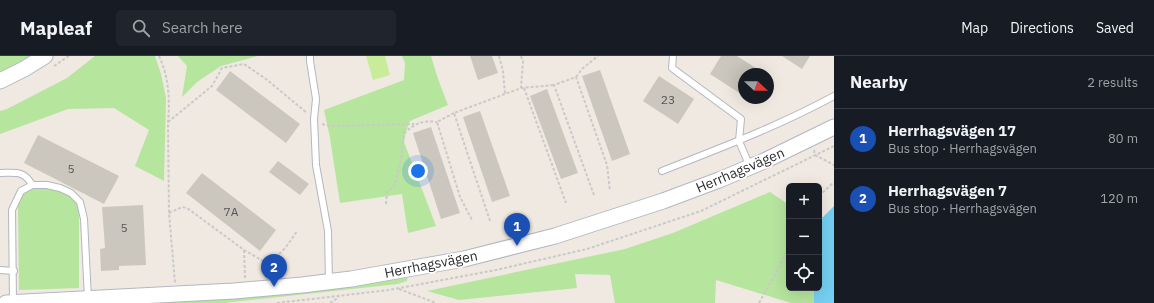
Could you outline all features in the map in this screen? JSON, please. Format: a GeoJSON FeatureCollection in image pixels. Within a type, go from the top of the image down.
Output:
{"type":"FeatureCollection","features":[{"type":"Feature","properties":{"kind":"street"},"geometry":{"type":"LineString","coordinates":[[0,81],[45,56]]}},
{"type":"Feature","properties":{"kind":"street","name":"Herrhagsvägen"},"geometry":{"type":"LineString","coordinates":[[6,303],[245,290],[328,282],[464,259],[525,244],[663,201],[719,180],[834,127]]}},
{"type":"Feature","properties":{"kind":"lane"},"geometry":{"type":"LineString","coordinates":[[310,56],[316,99],[314,119],[316,164],[328,231],[328,282]]}},
{"type":"Feature","properties":{"kind":"lane"},"geometry":{"type":"LineString","coordinates":[[673,56],[672,68],[741,120],[739,141],[750,166]]}},
{"type":"Feature","properties":{"kind":"lane"},"geometry":{"type":"LineString","coordinates":[[662,171],[739,141],[834,96]]}},
{"type":"Feature","properties":{"kind":"lane"},"geometry":{"type":"LineString","coordinates":[[0,173],[22,173],[28,177],[32,185]]}},
{"type":"Feature","properties":{"kind":"lane"},"geometry":{"type":"LineString","coordinates":[[14,303],[12,210],[21,191],[32,185],[47,185],[60,188],[71,194],[80,202],[84,219],[88,299]]}},
{"type":"Feature","properties":{"kind":"lane"},"geometry":{"type":"LineString","coordinates":[[0,270],[14,271]]}},
{"type":"Feature","properties":{"kind":"path"},"geometry":{"type":"LineString","coordinates":[[159,56],[167,77],[169,109],[169,213],[176,294]]}},
{"type":"Feature","properties":{"kind":"path"},"geometry":{"type":"LineString","coordinates":[[499,56],[503,71],[505,94]]}},
{"type":"Feature","properties":{"kind":"path"},"geometry":{"type":"LineString","coordinates":[[521,56],[523,61],[523,88],[566,203]]}},
{"type":"Feature","properties":{"kind":"path"},"geometry":{"type":"LineString","coordinates":[[168,122],[212,86],[222,68],[244,64],[266,79],[314,119],[323,125],[331,126],[414,124],[431,121],[437,122],[454,113],[523,88],[554,84],[576,77],[582,69],[598,56]]}},
{"type":"Feature","properties":{"kind":"path"},"geometry":{"type":"LineString","coordinates":[[576,77],[608,165],[610,191]]}},
{"type":"Feature","properties":{"kind":"path"},"geometry":{"type":"LineString","coordinates":[[554,84],[594,195]]}},
{"type":"Feature","properties":{"kind":"path"},"geometry":{"type":"LineString","coordinates":[[454,113],[490,221]]}},
{"type":"Feature","properties":{"kind":"path"},"geometry":{"type":"LineString","coordinates":[[437,122],[460,197],[472,220]]}},
{"type":"Feature","properties":{"kind":"path"},"geometry":{"type":"LineString","coordinates":[[386,204],[387,192],[395,185],[401,160],[404,133],[414,124]]}},
{"type":"Feature","properties":{"kind":"path"},"geometry":{"type":"LineString","coordinates":[[816,155],[834,165]]}},
{"type":"Feature","properties":{"kind":"path"},"geometry":{"type":"LineString","coordinates":[[822,193],[834,182]]}},
{"type":"Feature","properties":{"kind":"path"},"geometry":{"type":"LineString","coordinates":[[169,213],[182,207],[187,208],[244,250],[263,261],[266,261],[284,249],[297,231]]}},
{"type":"Feature","properties":{"kind":"path"},"geometry":{"type":"LineString","coordinates":[[244,250],[245,290]]}},
{"type":"Feature","properties":{"kind":"path"},"geometry":{"type":"LineString","coordinates":[[759,303],[786,252]]}},
{"type":"Feature","properties":{"kind":"path"},"geometry":{"type":"LineString","coordinates":[[398,288],[436,303]]}},
{"type":"Feature","properties":{"kind":"path"},"geometry":{"type":"LineString","coordinates":[[330,303],[340,297]]}},
{"type":"Feature","properties":{"kind":"path"},"geometry":{"type":"LineString","coordinates":[[277,303],[318,299]]}},
{"type":"Feature","properties":{"kind":"green space"},"geometry":{"type":"Polygon","coordinates":[[[0,56],[34,56],[0,72],[0,56]]]}},
{"type":"Feature","properties":{"kind":"green space"},"geometry":{"type":"Polygon","coordinates":[[[95,56],[155,56],[161,74],[166,98],[164,181],[135,166],[149,130],[114,108],[68,109],[0,134],[0,111],[7,109],[67,78],[95,56]]]}},
{"type":"Feature","properties":{"kind":"green space"},"geometry":{"type":"Polygon","coordinates":[[[178,56],[258,56],[221,66],[197,82],[182,97],[187,66],[178,56]]]}},
{"type":"Feature","properties":{"kind":"green space"},"geometry":{"type":"Polygon","coordinates":[[[366,56],[385,56],[390,75],[373,80],[366,56]]]}},
{"type":"Feature","properties":{"kind":"green space"},"geometry":{"type":"Polygon","coordinates":[[[402,56],[431,56],[448,105],[410,121],[406,131],[404,142],[436,226],[408,233],[402,194],[340,203],[324,110],[404,80],[405,63],[402,56]]]}},
{"type":"Feature","properties":{"kind":"green space"},"geometry":{"type":"Polygon","coordinates":[[[32,188],[62,192],[74,201],[77,207],[79,215],[79,288],[19,290],[18,203],[20,198],[32,188]]]}},
{"type":"Feature","properties":{"kind":"green space"},"geometry":{"type":"Polygon","coordinates":[[[770,192],[786,203],[786,291],[814,291],[814,303],[791,303],[716,280],[715,303],[615,303],[610,275],[575,274],[577,288],[459,300],[427,291],[625,249],[673,233],[770,192]]]}},
{"type":"Feature","properties":{"kind":"green space"},"geometry":{"type":"Polygon","coordinates":[[[408,272],[407,281],[398,284],[224,303],[157,303],[190,300],[408,272]]]}},
{"type":"Feature","properties":{"kind":"water"},"geometry":{"type":"Polygon","coordinates":[[[834,206],[834,303],[814,303],[814,291],[822,291],[822,218],[834,206]]]}},
{"type":"Feature","properties":{"kind":"building"},"geometry":{"type":"Polygon","coordinates":[[[470,56],[492,56],[498,73],[478,80],[470,56]]]}},
{"type":"Feature","properties":{"kind":"building"},"geometry":{"type":"Polygon","coordinates":[[[721,56],[737,56],[756,68],[738,68],[738,92],[710,74],[721,56]]]}},
{"type":"Feature","properties":{"kind":"building"},"geometry":{"type":"Polygon","coordinates":[[[782,56],[810,56],[802,69],[782,56]]]}},
{"type":"Feature","properties":{"kind":"building"},"geometry":{"type":"Polygon","coordinates":[[[600,70],[630,154],[612,161],[582,76],[600,70]]]}},
{"type":"Feature","properties":{"kind":"building"},"geometry":{"type":"Polygon","coordinates":[[[230,71],[300,124],[286,143],[216,90],[230,71]]]}},
{"type":"Feature","properties":{"kind":"building"},"geometry":{"type":"Polygon","coordinates":[[[659,76],[694,99],[678,124],[643,101],[659,76]]]}},
{"type":"Feature","properties":{"kind":"building"},"geometry":{"type":"Polygon","coordinates":[[[547,89],[578,173],[561,179],[530,96],[547,89]]]}},
{"type":"Feature","properties":{"kind":"building"},"geometry":{"type":"Polygon","coordinates":[[[480,111],[510,196],[492,202],[463,117],[480,111]]]}},
{"type":"Feature","properties":{"kind":"building"},"geometry":{"type":"Polygon","coordinates":[[[431,127],[460,213],[441,219],[413,133],[431,127]]]}},
{"type":"Feature","properties":{"kind":"building"},"geometry":{"type":"Polygon","coordinates":[[[38,135],[119,176],[104,204],[24,163],[38,135]]]}},
{"type":"Feature","properties":{"kind":"building"},"geometry":{"type":"Polygon","coordinates":[[[278,161],[309,184],[300,195],[269,172],[278,161]]]}},
{"type":"Feature","properties":{"kind":"building"},"geometry":{"type":"Polygon","coordinates":[[[202,173],[276,230],[260,251],[186,193],[202,173]]]}},
{"type":"Feature","properties":{"kind":"building"},"geometry":{"type":"Polygon","coordinates":[[[143,205],[146,265],[119,266],[119,270],[101,271],[100,249],[105,248],[102,207],[143,205]]]}},
{"type":"Feature","properties":{"kind":"place","name":"Herrhagsvägen 17"},"geometry":{"type":"Point","coordinates":[517,246]}},
{"type":"Feature","properties":{"kind":"place","name":"Herrhagsvägen 7"},"geometry":{"type":"Point","coordinates":[274,287]}}]}
